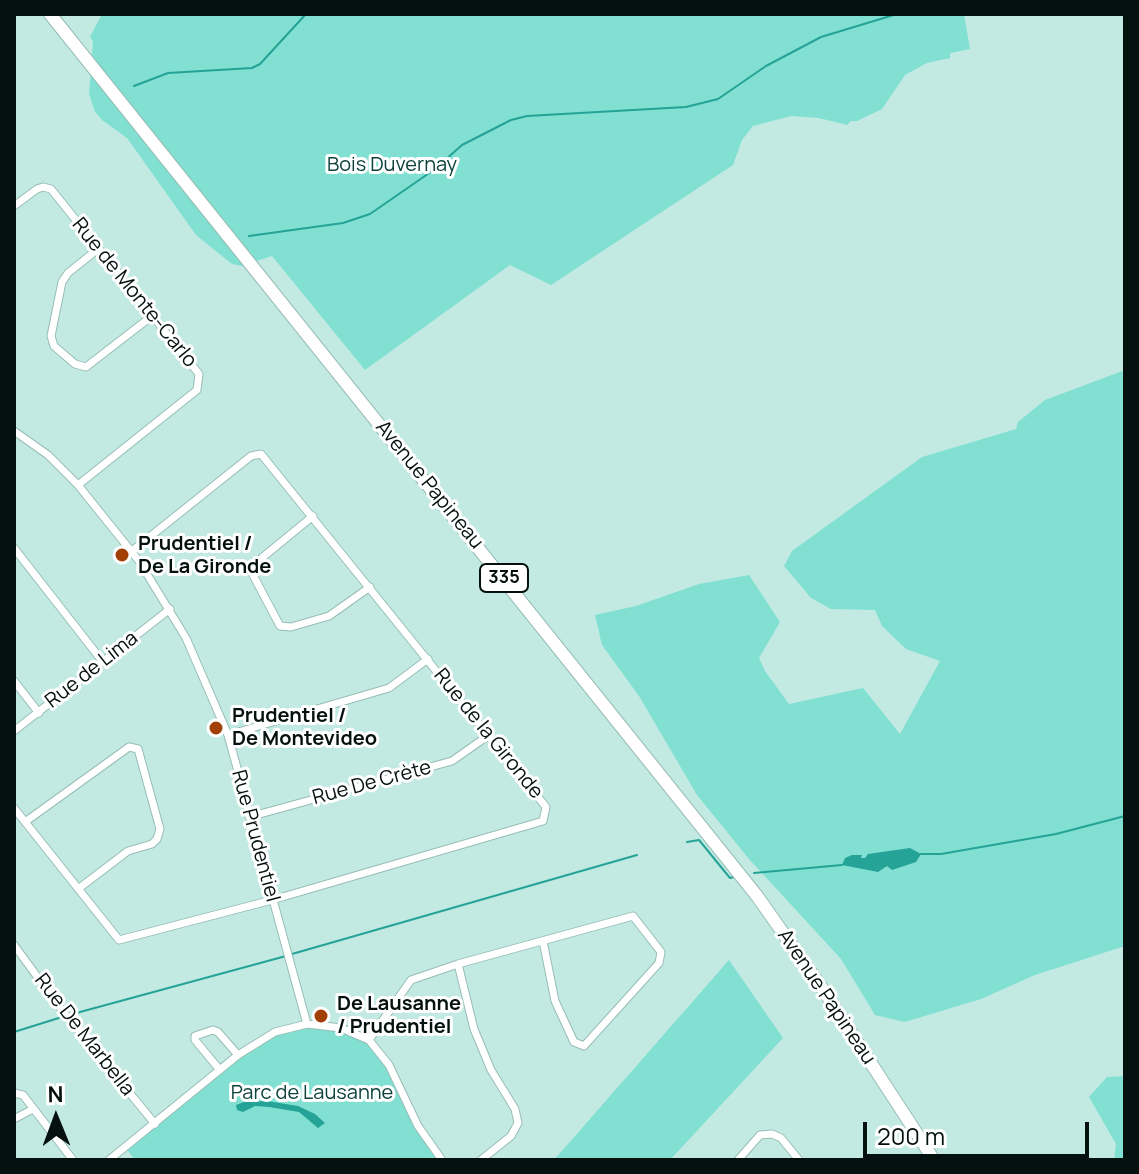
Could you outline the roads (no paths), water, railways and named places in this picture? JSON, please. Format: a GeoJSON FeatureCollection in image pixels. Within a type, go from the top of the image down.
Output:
{"type":"FeatureCollection","features":[{"type":"Feature","properties":{"kind":"highway","name":"Avenue Papineau"},"geometry":{"type":"LineString","coordinates":[[50,14],[724,853],[812,973],[934,1160]]}},
{"type":"Feature","properties":{"kind":"street","name":"Rue de Monte-Carlo"},"geometry":{"type":"LineString","coordinates":[[14,206],[37,189],[51,189],[199,374],[197,390],[78,485]]}},
{"type":"Feature","properties":{"kind":"street"},"geometry":{"type":"LineString","coordinates":[[98,249],[65,277],[51,343],[75,364],[86,367],[152,316]]}},
{"type":"Feature","properties":{"kind":"street","name":"Rue Prudentiel"},"geometry":{"type":"LineString","coordinates":[[14,431],[48,455],[78,485],[132,551],[170,609],[206,678],[228,735],[307,1024]]}},
{"type":"Feature","properties":{"kind":"street","name":"Rue de la Gironde"},"geometry":{"type":"LineString","coordinates":[[14,808],[119,940],[272,900],[543,821],[546,807],[265,457],[257,454],[132,551]]}},
{"type":"Feature","properties":{"kind":"street"},"geometry":{"type":"LineString","coordinates":[[313,516],[252,566],[253,575],[280,626],[291,627],[329,616],[370,587]]}},
{"type":"Feature","properties":{"kind":"street"},"geometry":{"type":"LineString","coordinates":[[14,548],[103,662]]}},
{"type":"Feature","properties":{"kind":"street","name":"Rue de Lima"},"geometry":{"type":"LineString","coordinates":[[14,731],[170,609]]}},
{"type":"Feature","properties":{"kind":"street"},"geometry":{"type":"LineString","coordinates":[[228,735],[389,688],[428,659]]}},
{"type":"Feature","properties":{"kind":"street"},"geometry":{"type":"LineString","coordinates":[[14,681],[39,713]]}},
{"type":"Feature","properties":{"kind":"street","name":"Rue De Crète"},"geometry":{"type":"LineString","coordinates":[[249,817],[452,761],[489,735]]}},
{"type":"Feature","properties":{"kind":"street"},"geometry":{"type":"LineString","coordinates":[[25,822],[129,747],[138,749],[160,829],[157,839],[152,844],[128,851],[78,889]]}},
{"type":"Feature","properties":{"kind":"street"},"geometry":{"type":"LineString","coordinates":[[369,1040],[411,980],[458,964],[633,916],[661,952],[659,963],[584,1046],[574,1042],[555,1001],[543,941]]}},
{"type":"Feature","properties":{"kind":"street","name":"Rue De Marbella"},"geometry":{"type":"LineString","coordinates":[[14,945],[61,1009],[155,1124]]}},
{"type":"Feature","properties":{"kind":"street"},"geometry":{"type":"LineString","coordinates":[[14,966],[24,958]]}},
{"type":"Feature","properties":{"kind":"street"},"geometry":{"type":"LineString","coordinates":[[458,964],[474,1029],[491,1070],[515,1109],[518,1123],[511,1136],[481,1160]]}},
{"type":"Feature","properties":{"kind":"street"},"geometry":{"type":"LineString","coordinates":[[109,1160],[238,1055],[275,1032],[307,1024],[341,1028],[369,1040],[389,1065],[418,1126],[442,1160]]}},
{"type":"Feature","properties":{"kind":"street"},"geometry":{"type":"LineString","coordinates":[[219,1069],[195,1040],[197,1034],[213,1030],[218,1032],[238,1055]]}},
{"type":"Feature","properties":{"kind":"street"},"geometry":{"type":"LineString","coordinates":[[14,1093],[23,1095],[73,1160]]}},
{"type":"Feature","properties":{"kind":"street"},"geometry":{"type":"LineString","coordinates":[[14,1119],[33,1109]]}},
{"type":"Feature","properties":{"kind":"street"},"geometry":{"type":"LineString","coordinates":[[738,1160],[760,1135],[772,1134],[781,1138],[799,1160]]}},
{"type":"Feature","properties":{"kind":"water"},"geometry":{"type":"Polygon","coordinates":[[[910,848],[921,854],[916,862],[892,870],[887,866],[878,872],[842,865],[845,858],[852,855],[865,858],[868,854],[910,848]]]}},
{"type":"Feature","properties":{"kind":"water"},"geometry":{"type":"Polygon","coordinates":[[[267,1101],[298,1106],[325,1123],[318,1128],[299,1112],[269,1107],[255,1106],[243,1112],[237,1110],[236,1105],[244,1102],[267,1101]]]}},
{"type":"Feature","properties":{"kind":"waterway"},"geometry":{"type":"LineString","coordinates":[[134,86],[168,73],[252,68],[260,64],[306,14]]}},
{"type":"Feature","properties":{"kind":"waterway"},"geometry":{"type":"LineString","coordinates":[[249,236],[343,223],[370,214],[435,169],[462,145],[511,120],[527,116],[686,107],[718,99],[766,66],[821,37],[897,14]]}},
{"type":"Feature","properties":{"kind":"waterway"},"geometry":{"type":"LineString","coordinates":[[921,854],[941,854],[1056,834],[1125,816]]}},
{"type":"Feature","properties":{"kind":"waterway"},"geometry":{"type":"LineString","coordinates":[[687,842],[699,840],[730,878],[734,877]]}},
{"type":"Feature","properties":{"kind":"waterway"},"geometry":{"type":"LineString","coordinates":[[292,954],[637,855]]}},
{"type":"Feature","properties":{"kind":"waterway"},"geometry":{"type":"LineString","coordinates":[[754,873],[842,865]]}},
{"type":"Feature","properties":{"kind":"waterway"},"geometry":{"type":"LineString","coordinates":[[69,1015],[286,956]]}},
{"type":"Feature","properties":{"kind":"waterway"},"geometry":{"type":"LineString","coordinates":[[14,1032],[62,1017]]}},
{"type":"Feature","properties":{"kind":"place","name":"Prudentiel / De La Gironde"},"geometry":{"type":"Point","coordinates":[122,555]}},
{"type":"Feature","properties":{"kind":"place","name":"Prudentiel / De Montevideo"},"geometry":{"type":"Point","coordinates":[216,728]}},
{"type":"Feature","properties":{"kind":"place","name":"De Lausanne / Prudentiel"},"geometry":{"type":"Point","coordinates":[321,1016]}},
{"type":"Feature","properties":{"kind":"park label","name":"Bois Duvernay"},"geometry":{"type":"Point","coordinates":[392,165]}},
{"type":"Feature","properties":{"kind":"park label","name":"Parc de Lausanne"},"geometry":{"type":"Point","coordinates":[312,1093]}}]}
